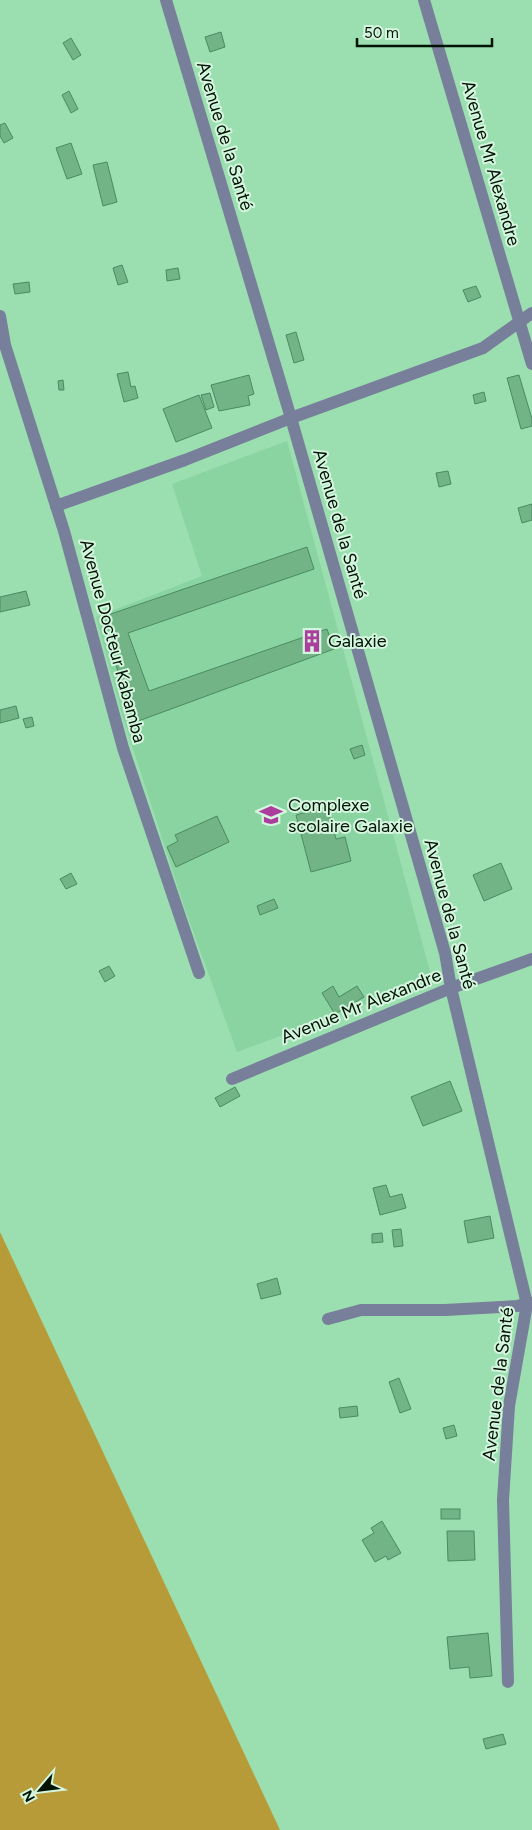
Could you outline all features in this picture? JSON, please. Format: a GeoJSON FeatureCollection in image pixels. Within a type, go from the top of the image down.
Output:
{"type":"FeatureCollection","features":[{"type":"Feature","properties":{"kind":"street","name":"Avenue de la Santé"},"geometry":{"type":"LineString","coordinates":[[166,0],[291,418],[445,954],[451,988],[530,1304],[509,1406],[503,1500],[508,1682]]}},
{"type":"Feature","properties":{"kind":"street","name":"Avenue Mr Alexandre"},"geometry":{"type":"LineString","coordinates":[[424,0],[532,364]]}},
{"type":"Feature","properties":{"kind":"street"},"geometry":{"type":"LineString","coordinates":[[56,506],[185,460],[291,418],[483,348],[532,312]]}},
{"type":"Feature","properties":{"kind":"street","name":"Avenue Docteur Kabamba"},"geometry":{"type":"LineString","coordinates":[[0,316],[5,345],[56,506],[124,748],[199,973]]}},
{"type":"Feature","properties":{"kind":"street","name":"Avenue Mr Alexandre"},"geometry":{"type":"LineString","coordinates":[[232,1079],[451,988],[532,960]]}},
{"type":"Feature","properties":{"kind":"street"},"geometry":{"type":"LineString","coordinates":[[328,1319],[361,1310],[445,1310],[530,1304]]}},
{"type":"Feature","properties":{"kind":"shaded area","name":"Complexe scolaire Galaxie"},"geometry":{"type":"Polygon","coordinates":[[[287,441],[432,979],[237,1052],[186,912],[123,718],[96,617],[202,576],[172,484],[287,441]]]}},
{"type":"Feature","properties":{"kind":"shaded area"},"geometry":{"type":"Polygon","coordinates":[[[0,1232],[280,1830],[0,1830],[0,1232]]]}},
{"type":"Feature","properties":{"kind":"building"},"geometry":{"type":"Polygon","coordinates":[[[221,32],[225,47],[210,52],[205,37],[221,32]]]}},
{"type":"Feature","properties":{"kind":"building"},"geometry":{"type":"Polygon","coordinates":[[[71,38],[81,55],[73,60],[63,43],[71,38]]]}},
{"type":"Feature","properties":{"kind":"building"},"geometry":{"type":"Polygon","coordinates":[[[69,91],[78,109],[71,113],[62,95],[69,91]]]}},
{"type":"Feature","properties":{"kind":"building"},"geometry":{"type":"Polygon","coordinates":[[[5,123],[13,138],[4,143],[0,136],[0,125],[5,123]]]}},
{"type":"Feature","properties":{"kind":"building"},"geometry":{"type":"Polygon","coordinates":[[[71,143],[82,174],[67,179],[56,148],[71,143]]]}},
{"type":"Feature","properties":{"kind":"building"},"geometry":{"type":"Polygon","coordinates":[[[107,162],[117,202],[103,206],[93,165],[107,162]]]}},
{"type":"Feature","properties":{"kind":"building"},"geometry":{"type":"Polygon","coordinates":[[[122,265],[128,282],[118,285],[113,268],[122,265]]]}},
{"type":"Feature","properties":{"kind":"building"},"geometry":{"type":"Polygon","coordinates":[[[178,268],[180,279],[167,281],[166,270],[178,268]]]}},
{"type":"Feature","properties":{"kind":"building"},"geometry":{"type":"Polygon","coordinates":[[[29,282],[30,292],[15,294],[13,284],[29,282]]]}},
{"type":"Feature","properties":{"kind":"building"},"geometry":{"type":"Polygon","coordinates":[[[476,286],[481,297],[468,302],[463,290],[476,286]]]}},
{"type":"Feature","properties":{"kind":"building"},"geometry":{"type":"Polygon","coordinates":[[[296,332],[304,360],[294,363],[286,335],[296,332]]]}},
{"type":"Feature","properties":{"kind":"building"},"geometry":{"type":"Polygon","coordinates":[[[128,372],[131,387],[135,386],[138,398],[124,402],[117,374],[128,372]]]}},
{"type":"Feature","properties":{"kind":"building"},"geometry":{"type":"Polygon","coordinates":[[[249,375],[254,394],[248,396],[250,405],[219,411],[211,385],[249,375]]]}},
{"type":"Feature","properties":{"kind":"building"},"geometry":{"type":"Polygon","coordinates":[[[519,375],[532,419],[532,426],[521,429],[507,378],[519,375]]]}},
{"type":"Feature","properties":{"kind":"building"},"geometry":{"type":"Polygon","coordinates":[[[63,380],[64,390],[59,390],[58,381],[63,380]]]}},
{"type":"Feature","properties":{"kind":"building"},"geometry":{"type":"Polygon","coordinates":[[[484,392],[486,401],[475,404],[473,395],[484,392]]]}},
{"type":"Feature","properties":{"kind":"building"},"geometry":{"type":"Polygon","coordinates":[[[210,393],[214,407],[206,410],[201,395],[210,393]]]}},
{"type":"Feature","properties":{"kind":"building"},"geometry":{"type":"Polygon","coordinates":[[[199,395],[212,428],[176,442],[163,409],[199,395]]]}},
{"type":"Feature","properties":{"kind":"building"},"geometry":{"type":"Polygon","coordinates":[[[448,471],[451,484],[439,487],[436,473],[448,471]]]}},
{"type":"Feature","properties":{"kind":"building"},"geometry":{"type":"Polygon","coordinates":[[[532,504],[532,520],[522,523],[518,508],[532,504]]]}},
{"type":"Feature","properties":{"kind":"building","name":"Galaxie"},"geometry":{"type":"Polygon","coordinates":[[[307,547],[314,569],[128,633],[149,691],[327,629],[334,649],[133,723],[102,617],[307,547]]]}},
{"type":"Feature","properties":{"kind":"building"},"geometry":{"type":"Polygon","coordinates":[[[26,591],[30,605],[0,612],[0,597],[26,591]]]}},
{"type":"Feature","properties":{"kind":"building"},"geometry":{"type":"Polygon","coordinates":[[[16,706],[19,718],[0,723],[0,710],[16,706]]]}},
{"type":"Feature","properties":{"kind":"building"},"geometry":{"type":"Polygon","coordinates":[[[32,717],[34,726],[26,728],[23,719],[32,717]]]}},
{"type":"Feature","properties":{"kind":"building"},"geometry":{"type":"Polygon","coordinates":[[[362,745],[365,755],[354,759],[350,749],[362,745]]]}},
{"type":"Feature","properties":{"kind":"building"},"geometry":{"type":"Polygon","coordinates":[[[327,807],[336,839],[345,837],[351,861],[311,872],[296,815],[327,807]]]}},
{"type":"Feature","properties":{"kind":"building"},"geometry":{"type":"Polygon","coordinates":[[[217,816],[229,842],[176,867],[167,847],[178,841],[175,835],[217,816]]]}},
{"type":"Feature","properties":{"kind":"building"},"geometry":{"type":"Polygon","coordinates":[[[501,863],[512,889],[484,901],[473,875],[501,863]]]}},
{"type":"Feature","properties":{"kind":"building"},"geometry":{"type":"Polygon","coordinates":[[[71,873],[77,884],[66,889],[60,879],[71,873]]]}},
{"type":"Feature","properties":{"kind":"building"},"geometry":{"type":"Polygon","coordinates":[[[274,899],[278,908],[260,915],[257,906],[274,899]]]}},
{"type":"Feature","properties":{"kind":"building"},"geometry":{"type":"Polygon","coordinates":[[[109,966],[115,976],[105,982],[99,971],[109,966]]]}},
{"type":"Feature","properties":{"kind":"building"},"geometry":{"type":"Polygon","coordinates":[[[333,986],[339,997],[357,986],[364,997],[335,1014],[322,993],[333,986]]]}},
{"type":"Feature","properties":{"kind":"building"},"geometry":{"type":"Polygon","coordinates":[[[450,1081],[462,1111],[423,1126],[411,1097],[450,1081]]]}},
{"type":"Feature","properties":{"kind":"building"},"geometry":{"type":"Polygon","coordinates":[[[235,1087],[240,1096],[220,1107],[215,1098],[235,1087]]]}},
{"type":"Feature","properties":{"kind":"building"},"geometry":{"type":"Polygon","coordinates":[[[386,1185],[390,1197],[402,1194],[406,1208],[380,1215],[373,1188],[386,1185]]]}},
{"type":"Feature","properties":{"kind":"building"},"geometry":{"type":"Polygon","coordinates":[[[490,1216],[494,1238],[468,1243],[464,1221],[490,1216]]]}},
{"type":"Feature","properties":{"kind":"building"},"geometry":{"type":"Polygon","coordinates":[[[401,1229],[403,1246],[394,1247],[392,1230],[401,1229]]]}},
{"type":"Feature","properties":{"kind":"building"},"geometry":{"type":"Polygon","coordinates":[[[382,1233],[383,1242],[372,1243],[372,1234],[382,1233]]]}},
{"type":"Feature","properties":{"kind":"building"},"geometry":{"type":"Polygon","coordinates":[[[277,1278],[281,1294],[261,1299],[257,1284],[277,1278]]]}},
{"type":"Feature","properties":{"kind":"building"},"geometry":{"type":"Polygon","coordinates":[[[399,1378],[411,1409],[400,1413],[389,1382],[399,1378]]]}},
{"type":"Feature","properties":{"kind":"building"},"geometry":{"type":"Polygon","coordinates":[[[357,1406],[358,1416],[340,1418],[339,1408],[357,1406]]]}},
{"type":"Feature","properties":{"kind":"building"},"geometry":{"type":"Polygon","coordinates":[[[454,1425],[457,1436],[446,1439],[443,1428],[454,1425]]]}},
{"type":"Feature","properties":{"kind":"building"},"geometry":{"type":"Polygon","coordinates":[[[441,1509],[460,1509],[460,1519],[441,1519],[441,1509]]]}},
{"type":"Feature","properties":{"kind":"building"},"geometry":{"type":"Polygon","coordinates":[[[382,1521],[401,1553],[388,1560],[386,1556],[375,1562],[362,1540],[374,1533],[371,1528],[382,1521]]]}},
{"type":"Feature","properties":{"kind":"building"},"geometry":{"type":"Polygon","coordinates":[[[447,1531],[474,1531],[475,1560],[448,1561],[447,1531]]]}},
{"type":"Feature","properties":{"kind":"building"},"geometry":{"type":"Polygon","coordinates":[[[488,1633],[492,1676],[470,1678],[469,1667],[450,1669],[447,1637],[488,1633]]]}},
{"type":"Feature","properties":{"kind":"building"},"geometry":{"type":"Polygon","coordinates":[[[503,1734],[506,1744],[486,1749],[483,1739],[503,1734]]]}},
{"type":"Feature","properties":{"kind":"place","name":"Galaxie"},"geometry":{"type":"Point","coordinates":[312,641]}},
{"type":"Feature","properties":{"kind":"place","name":"Complexe scolaire Galaxie"},"geometry":{"type":"Point","coordinates":[271,815]}}]}
